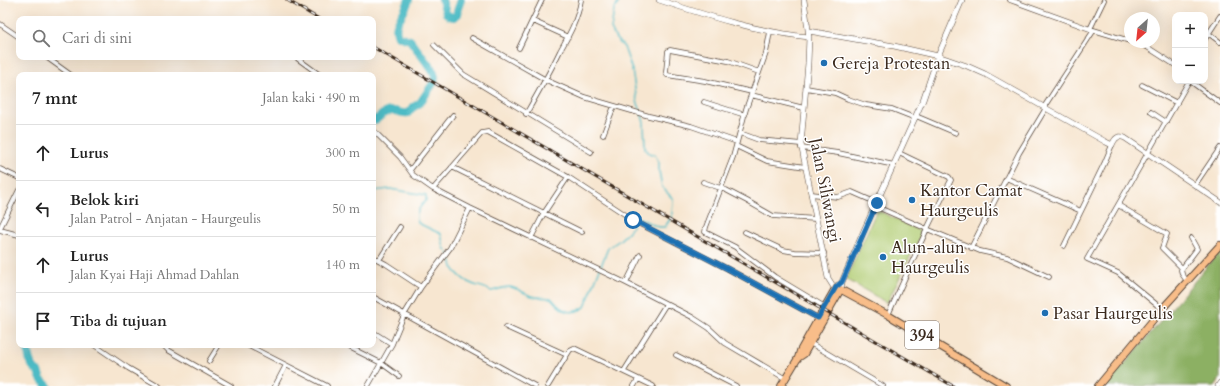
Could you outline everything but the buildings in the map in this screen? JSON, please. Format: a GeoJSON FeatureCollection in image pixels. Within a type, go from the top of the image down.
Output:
{"type":"FeatureCollection","features":[{"type":"Feature","properties":{"kind":"main road"},"geometry":{"type":"LineString","coordinates":[[1098,386],[1162,309],[1220,245]]}},
{"type":"Feature","properties":{"kind":"main road"},"geometry":{"type":"LineString","coordinates":[[808,342],[818,318],[838,288]]}},
{"type":"Feature","properties":{"kind":"main road"},"geometry":{"type":"LineString","coordinates":[[781,386],[798,358],[800,351],[808,342],[838,288]]}},
{"type":"Feature","properties":{"kind":"main road","name":"394"},"geometry":{"type":"LineString","coordinates":[[838,288],[888,315],[1006,386]]}},
{"type":"Feature","properties":{"kind":"street"},"geometry":{"type":"LineString","coordinates":[[519,48],[542,0]]}},
{"type":"Feature","properties":{"kind":"street"},"geometry":{"type":"LineString","coordinates":[[526,114],[546,80],[568,37],[579,12],[581,0]]}},
{"type":"Feature","properties":{"kind":"street"},"geometry":{"type":"LineString","coordinates":[[659,0],[710,17],[770,32],[809,37]]}},
{"type":"Feature","properties":{"kind":"street","name":"Jalan Siliwangi"},"geometry":{"type":"LineString","coordinates":[[804,0],[809,37],[801,146],[828,278],[830,283],[838,288]]}},
{"type":"Feature","properties":{"kind":"street"},"geometry":{"type":"LineString","coordinates":[[838,288],[916,117],[930,83],[938,56],[962,0]]}},
{"type":"Feature","properties":{"kind":"street"},"geometry":{"type":"LineString","coordinates":[[1010,0],[1092,30],[1124,39]]}},
{"type":"Feature","properties":{"kind":"street"},"geometry":{"type":"LineString","coordinates":[[971,248],[1006,178],[1045,108],[1092,30],[1104,0]]}},
{"type":"Feature","properties":{"kind":"street"},"geometry":{"type":"LineString","coordinates":[[1220,16],[1208,33],[1220,42]]}},
{"type":"Feature","properties":{"kind":"street"},"geometry":{"type":"LineString","coordinates":[[532,20],[568,37]]}},
{"type":"Feature","properties":{"kind":"street"},"geometry":{"type":"LineString","coordinates":[[0,24],[16,35]]}},
{"type":"Feature","properties":{"kind":"street"},"geometry":{"type":"LineString","coordinates":[[809,31],[894,46],[938,56],[985,74],[1112,144]]}},
{"type":"Feature","properties":{"kind":"street"},"geometry":{"type":"LineString","coordinates":[[770,32],[766,53],[751,93],[737,144],[722,189],[705,232],[735,247],[775,277],[825,306]]}},
{"type":"Feature","properties":{"kind":"street"},"geometry":{"type":"LineString","coordinates":[[472,38],[546,80],[584,97],[649,116],[692,126],[737,144],[767,161],[805,167]]}},
{"type":"Feature","properties":{"kind":"street"},"geometry":{"type":"LineString","coordinates":[[434,45],[460,72],[590,152]]}},
{"type":"Feature","properties":{"kind":"street"},"geometry":{"type":"LineString","coordinates":[[1149,48],[1172,62]]}},
{"type":"Feature","properties":{"kind":"street"},"geometry":{"type":"LineString","coordinates":[[760,72],[728,60],[670,50],[668,51],[667,75],[705,81],[804,108]]}},
{"type":"Feature","properties":{"kind":"street"},"geometry":{"type":"LineString","coordinates":[[50,60],[67,72]]}},
{"type":"Feature","properties":{"kind":"street"},"geometry":{"type":"LineString","coordinates":[[299,60],[316,72]]}},
{"type":"Feature","properties":{"kind":"street"},"geometry":{"type":"LineString","coordinates":[[1162,309],[1118,273],[1087,259],[1188,84]]}},
{"type":"Feature","properties":{"kind":"street"},"geometry":{"type":"LineString","coordinates":[[1194,84],[1220,103]]}},
{"type":"Feature","properties":{"kind":"street"},"geometry":{"type":"LineString","coordinates":[[1142,85],[1177,103]]}},
{"type":"Feature","properties":{"kind":"street"},"geometry":{"type":"LineString","coordinates":[[806,88],[835,93],[848,100],[866,105],[890,108],[956,133]]}},
{"type":"Feature","properties":{"kind":"street"},"geometry":{"type":"LineString","coordinates":[[704,102],[745,115]]}},
{"type":"Feature","properties":{"kind":"street"},"geometry":{"type":"LineString","coordinates":[[603,135],[614,106]]}},
{"type":"Feature","properties":{"kind":"street"},"geometry":{"type":"LineString","coordinates":[[1152,112],[1166,122]]}},
{"type":"Feature","properties":{"kind":"street"},"geometry":{"type":"LineString","coordinates":[[410,170],[453,115]]}},
{"type":"Feature","properties":{"kind":"street"},"geometry":{"type":"LineString","coordinates":[[432,189],[482,133],[488,132],[568,176],[638,223],[703,255],[818,318]]}},
{"type":"Feature","properties":{"kind":"street"},"geometry":{"type":"LineString","coordinates":[[376,133],[400,157],[419,180],[432,189],[602,271],[696,319],[709,328],[725,343],[786,378]]}},
{"type":"Feature","properties":{"kind":"street"},"geometry":{"type":"LineString","coordinates":[[740,133],[760,140],[801,146],[894,165]]}},
{"type":"Feature","properties":{"kind":"street"},"geometry":{"type":"LineString","coordinates":[[1064,246],[1104,164],[1112,144],[1117,137],[1122,137],[1220,202]]}},
{"type":"Feature","properties":{"kind":"street"},"geometry":{"type":"LineString","coordinates":[[1194,185],[1220,148]]}},
{"type":"Feature","properties":{"kind":"street"},"geometry":{"type":"LineString","coordinates":[[888,315],[951,180],[949,177],[899,153]]}},
{"type":"Feature","properties":{"kind":"street"},"geometry":{"type":"LineString","coordinates":[[452,166],[582,232]]}},
{"type":"Feature","properties":{"kind":"street"},"geometry":{"type":"LineString","coordinates":[[0,169],[16,177]]}},
{"type":"Feature","properties":{"kind":"street"},"geometry":{"type":"LineString","coordinates":[[531,238],[544,213],[568,176]]}},
{"type":"Feature","properties":{"kind":"street"},"geometry":{"type":"LineString","coordinates":[[1006,178],[1081,211]]}},
{"type":"Feature","properties":{"kind":"street"},"geometry":{"type":"LineString","coordinates":[[703,182],[747,201],[773,216],[816,219]]}},
{"type":"Feature","properties":{"kind":"street"},"geometry":{"type":"LineString","coordinates":[[811,194],[838,197],[854,192],[927,230],[971,248],[986,253],[1007,257],[1049,277]]}},
{"type":"Feature","properties":{"kind":"street"},"geometry":{"type":"LineString","coordinates":[[16,196],[0,229],[16,234]]}},
{"type":"Feature","properties":{"kind":"street"},"geometry":{"type":"LineString","coordinates":[[1118,205],[1167,234],[1162,248],[1182,268]]}},
{"type":"Feature","properties":{"kind":"street"},"geometry":{"type":"LineString","coordinates":[[368,386],[392,344],[404,315],[421,287],[450,248],[470,208]]}},
{"type":"Feature","properties":{"kind":"street"},"geometry":{"type":"LineString","coordinates":[[379,260],[400,227]]}},
{"type":"Feature","properties":{"kind":"street"},"geometry":{"type":"LineString","coordinates":[[745,232],[783,250],[824,253]]}},
{"type":"Feature","properties":{"kind":"street"},"geometry":{"type":"LineString","coordinates":[[1187,281],[1181,272],[1182,268],[1197,249],[1191,238]]}},
{"type":"Feature","properties":{"kind":"street"},"geometry":{"type":"LineString","coordinates":[[626,283],[640,255]]}},
{"type":"Feature","properties":{"kind":"street"},"geometry":{"type":"LineString","coordinates":[[376,258],[421,287]]}},
{"type":"Feature","properties":{"kind":"street"},"geometry":{"type":"LineString","coordinates":[[376,299],[535,386]]}},
{"type":"Feature","properties":{"kind":"street"},"geometry":{"type":"LineString","coordinates":[[624,371],[666,304]]}},
{"type":"Feature","properties":{"kind":"street"},"geometry":{"type":"LineString","coordinates":[[506,327],[567,355]]}},
{"type":"Feature","properties":{"kind":"street"},"geometry":{"type":"LineString","coordinates":[[376,334],[392,344]]}},
{"type":"Feature","properties":{"kind":"street"},"geometry":{"type":"LineString","coordinates":[[808,342],[883,386]]}},
{"type":"Feature","properties":{"kind":"street"},"geometry":{"type":"LineString","coordinates":[[98,348],[128,368],[159,386]]}},
{"type":"Feature","properties":{"kind":"street"},"geometry":{"type":"LineString","coordinates":[[166,348],[231,386]]}},
{"type":"Feature","properties":{"kind":"street"},"geometry":{"type":"LineString","coordinates":[[209,361],[217,348]]}},
{"type":"Feature","properties":{"kind":"street"},"geometry":{"type":"LineString","coordinates":[[253,348],[327,386]]}},
{"type":"Feature","properties":{"kind":"street"},"geometry":{"type":"LineString","coordinates":[[351,348],[381,363],[400,376]]}},
{"type":"Feature","properties":{"kind":"street"},"geometry":{"type":"LineString","coordinates":[[548,386],[571,348],[579,349],[653,386]]}},
{"type":"Feature","properties":{"kind":"street"},"geometry":{"type":"LineString","coordinates":[[676,355],[736,386]]}},
{"type":"Feature","properties":{"kind":"street"},"geometry":{"type":"LineString","coordinates":[[274,386],[286,365]]}},
{"type":"Feature","properties":{"kind":"street"},"geometry":{"type":"LineString","coordinates":[[634,386],[638,379]]}},
{"type":"Feature","properties":{"kind":"green space","name":"Alun-alun Haurgeulis"},"geometry":{"type":"Polygon","coordinates":[[[877,210],[920,231],[921,235],[887,303],[846,279],[877,210]]]}},
{"type":"Feature","properties":{"kind":"green space"},"geometry":{"type":"Polygon","coordinates":[[[1220,251],[1220,379],[1215,386],[1106,386],[1220,251]]]}},
{"type":"Feature","properties":{"kind":"waterway"},"geometry":{"type":"LineString","coordinates":[[376,120],[388,111],[408,113],[412,108],[420,103],[434,82],[435,77],[433,71],[410,40],[398,36],[396,30],[399,20],[409,0]]}},
{"type":"Feature","properties":{"kind":"waterway"},"geometry":{"type":"LineString","coordinates":[[442,0],[446,13],[449,16],[454,17],[458,14],[457,11],[461,0]]}},
{"type":"Feature","properties":{"kind":"waterway"},"geometry":{"type":"LineString","coordinates":[[448,253],[451,257],[455,271],[468,282],[491,291],[504,287],[512,287],[532,296],[551,298],[562,309],[574,312],[585,307],[608,248],[620,240],[630,230],[637,217],[658,227],[665,227],[672,216],[673,199],[662,187],[659,162],[655,155],[649,153],[645,148],[644,123],[637,101],[632,70],[624,47],[616,39],[611,29],[614,10],[620,0]]}},
{"type":"Feature","properties":{"kind":"waterway"},"geometry":{"type":"LineString","coordinates":[[376,191],[390,189],[426,195],[426,200],[420,207],[417,216],[418,223],[441,234],[444,248],[446,250]]}},
{"type":"Feature","properties":{"kind":"waterway"},"geometry":{"type":"LineString","coordinates":[[28,348],[31,363],[38,371],[41,380],[48,386]]}},
{"type":"Feature","properties":{"kind":"railway"},"geometry":{"type":"LineString","coordinates":[[287,0],[314,16]]}},
{"type":"Feature","properties":{"kind":"railway"},"geometry":{"type":"LineString","coordinates":[[376,49],[953,386]]}},
{"type":"Feature","properties":{"kind":"place","name":"Gereja Protestan"},"geometry":{"type":"Point","coordinates":[824,63]}},
{"type":"Feature","properties":{"kind":"place","name":"Kantor Camat Haurgeulis"},"geometry":{"type":"Point","coordinates":[912,200]}},
{"type":"Feature","properties":{"kind":"place","name":"Alun-alun Haurgeulis"},"geometry":{"type":"Point","coordinates":[883,257]}},
{"type":"Feature","properties":{"kind":"place","name":"Pasar Haurgeulis"},"geometry":{"type":"Point","coordinates":[1045,313]}},
{"type":"Feature","properties":{"kind":"route"},"geometry":{"type":"LineString","coordinates":[[633,220],[679,243],[818,318],[836,287],[842,282],[877,203]]}}]}
